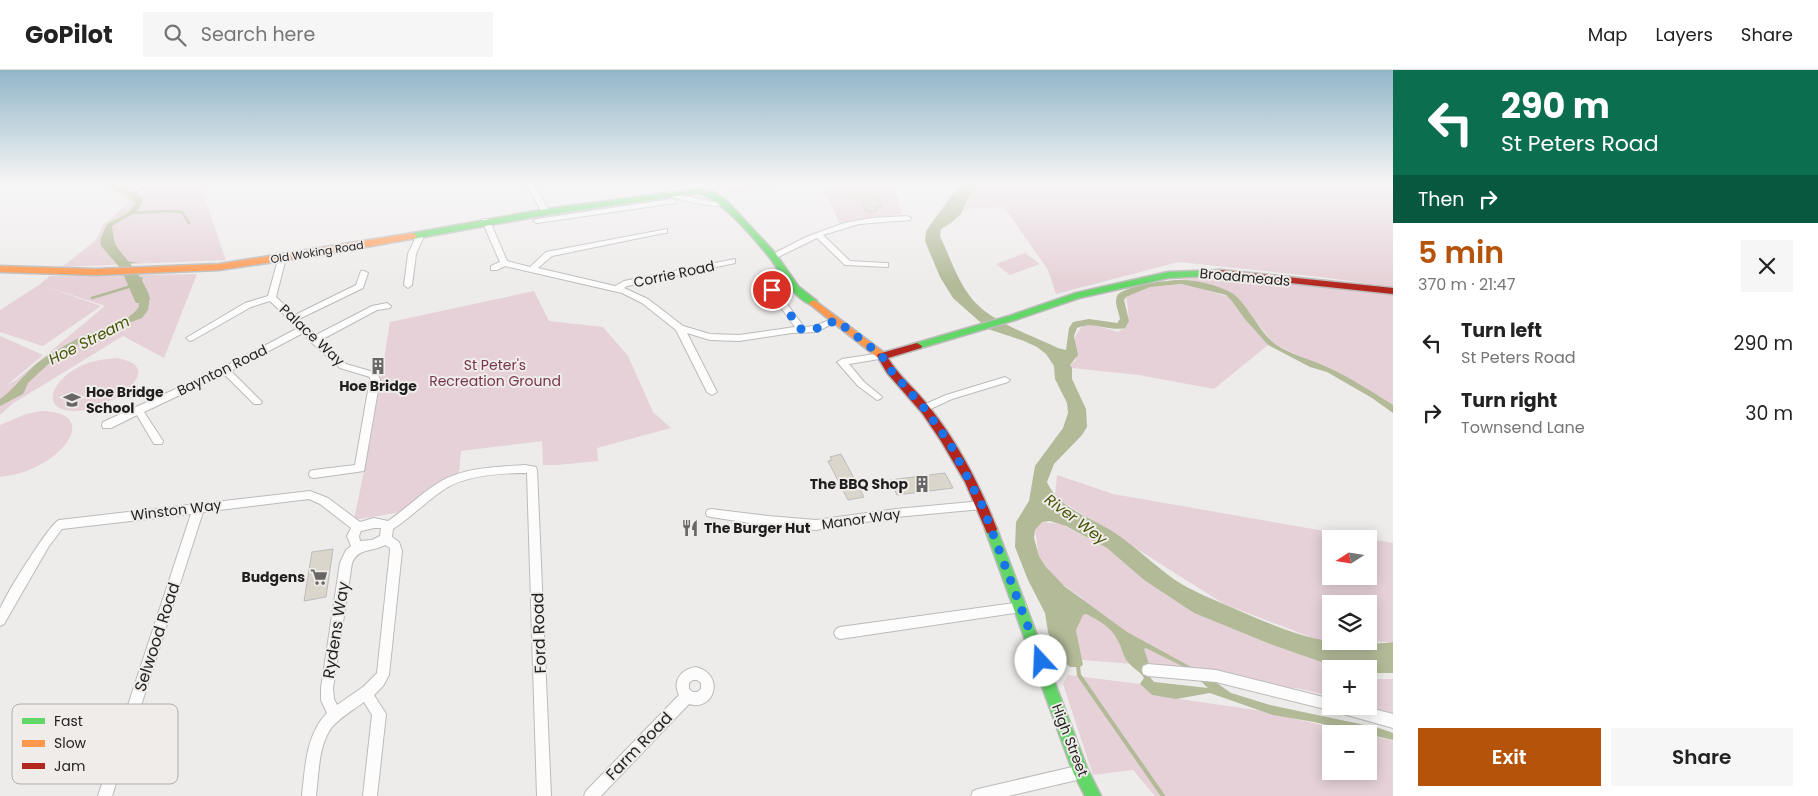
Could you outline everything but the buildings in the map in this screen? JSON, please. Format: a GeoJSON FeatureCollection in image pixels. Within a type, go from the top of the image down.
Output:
{"type":"FeatureCollection","features":[{"type":"Feature","properties":{"kind":"main road","name":"Old Woking Road"},"geometry":{"type":"LineString","coordinates":[[0,269],[96,272],[219,267],[282,258],[513,217]]}},
{"type":"Feature","properties":{"kind":"main road","name":"High Street"},"geometry":{"type":"LineString","coordinates":[[736,217],[773,256],[796,289],[882,356],[894,374],[924,408],[949,442],[982,505],[1081,772],[1093,796]]}},
{"type":"Feature","properties":{"kind":"main road","name":"Broadmeads"},"geometry":{"type":"LineString","coordinates":[[882,356],[1012,318],[1076,296],[1148,278],[1192,272],[1216,272],[1393,291]]}},
{"type":"Feature","properties":{"kind":"street"},"geometry":{"type":"LineString","coordinates":[[537,221],[557,217]]}},
{"type":"Feature","properties":{"kind":"street"},"geometry":{"type":"LineString","coordinates":[[773,256],[818,236],[871,220],[907,218]]}},
{"type":"Feature","properties":{"kind":"street"},"geometry":{"type":"LineString","coordinates":[[486,221],[504,262]]}},
{"type":"Feature","properties":{"kind":"street"},"geometry":{"type":"LineString","coordinates":[[531,270],[549,254],[664,231]]}},
{"type":"Feature","properties":{"kind":"street"},"geometry":{"type":"LineString","coordinates":[[408,285],[412,254],[421,234]]}},
{"type":"Feature","properties":{"kind":"street"},"geometry":{"type":"LineString","coordinates":[[818,236],[848,264],[885,265]]}},
{"type":"Feature","properties":{"kind":"street","name":"Palace Way"},"geometry":{"type":"LineString","coordinates":[[282,258],[272,298],[343,366],[374,375],[375,380],[360,468],[314,474]]}},
{"type":"Feature","properties":{"kind":"street","name":"Corrie Road"},"geometry":{"type":"LineString","coordinates":[[618,288],[624,284],[732,261]]}},
{"type":"Feature","properties":{"kind":"street"},"geometry":{"type":"LineString","coordinates":[[494,268],[504,262],[599,286],[618,288],[645,301],[680,328],[710,338],[739,338],[820,328],[836,320]]}},
{"type":"Feature","properties":{"kind":"street"},"geometry":{"type":"LineString","coordinates":[[295,318],[360,286],[364,273]]}},
{"type":"Feature","properties":{"kind":"street"},"geometry":{"type":"LineString","coordinates":[[765,280],[804,329]]}},
{"type":"Feature","properties":{"kind":"street"},"geometry":{"type":"LineString","coordinates":[[190,338],[248,305],[272,298]]}},
{"type":"Feature","properties":{"kind":"street"},"geometry":{"type":"LineString","coordinates":[[314,340],[376,308],[387,306]]}},
{"type":"Feature","properties":{"kind":"street","name":"Baynton Road"},"geometry":{"type":"LineString","coordinates":[[107,425],[225,370],[305,328]]}},
{"type":"Feature","properties":{"kind":"street"},"geometry":{"type":"LineString","coordinates":[[680,328],[712,392]]}},
{"type":"Feature","properties":{"kind":"street"},"geometry":{"type":"LineString","coordinates":[[691,347],[710,338]]}},
{"type":"Feature","properties":{"kind":"street"},"geometry":{"type":"LineString","coordinates":[[877,396],[862,384],[842,362],[882,356]]}},
{"type":"Feature","properties":{"kind":"street"},"geometry":{"type":"LineString","coordinates":[[225,370],[257,402]]}},
{"type":"Feature","properties":{"kind":"street"},"geometry":{"type":"LineString","coordinates":[[924,408],[949,397],[1005,380]]}},
{"type":"Feature","properties":{"kind":"street"},"geometry":{"type":"LineString","coordinates":[[989,385],[996,393]]}},
{"type":"Feature","properties":{"kind":"street"},"geometry":{"type":"LineString","coordinates":[[139,411],[158,441]]}},
{"type":"Feature","properties":{"kind":"street","name":"Ford Road"},"geometry":{"type":"LineString","coordinates":[[386,533],[442,485],[454,478],[532,470],[544,796]]}},
{"type":"Feature","properties":{"kind":"street","name":"Winston Way"},"geometry":{"type":"LineString","coordinates":[[0,620],[45,544],[59,525],[310,495],[318,497],[358,527]]}},
{"type":"Feature","properties":{"kind":"street","name":"Manor Way"},"geometry":{"type":"LineString","coordinates":[[711,513],[816,525],[896,513],[982,505]]}},
{"type":"Feature","properties":{"kind":"street","name":"Selwood Road"},"geometry":{"type":"LineString","coordinates":[[135,704],[199,507]]}},
{"type":"Feature","properties":{"kind":"street"},"geometry":{"type":"LineString","coordinates":[[309,796],[316,741],[335,715],[366,694],[383,675],[396,551],[395,545],[380,523],[358,527],[353,536],[353,541],[358,546],[376,545],[386,533]]}},
{"type":"Feature","properties":{"kind":"street","name":"Rydens Way"},"geometry":{"type":"LineString","coordinates":[[335,715],[328,700],[328,676],[346,563],[350,553],[358,546]]}},
{"type":"Feature","properties":{"kind":"street"},"geometry":{"type":"LineString","coordinates":[[840,633],[1021,607]]}},
{"type":"Feature","properties":{"kind":"street"},"geometry":{"type":"LineString","coordinates":[[1148,670],[1208,675],[1322,703]]}},
{"type":"Feature","properties":{"kind":"street"},"geometry":{"type":"LineString","coordinates":[[366,694],[379,714],[370,796]]}},
{"type":"Feature","properties":{"kind":"street","name":"Farm Road"},"geometry":{"type":"LineString","coordinates":[[591,796],[687,696]]}},
{"type":"Feature","properties":{"kind":"street"},"geometry":{"type":"LineString","coordinates":[[1371,715],[1393,721]]}},
{"type":"Feature","properties":{"kind":"street"},"geometry":{"type":"LineString","coordinates":[[978,796],[1081,772]]}},
{"type":"Feature","properties":{"kind":"street","name":"Selwood Road"},"geometry":{"type":"LineString","coordinates":[[105,796],[109,784]]}},
{"type":"Feature","properties":{"kind":"green space"},"geometry":{"type":"Polygon","coordinates":[[[113,217],[211,217],[226,260],[62,267],[96,240],[103,225],[113,217]]]}},
{"type":"Feature","properties":{"kind":"green space"},"geometry":{"type":"Polygon","coordinates":[[[837,217],[884,217],[840,224],[837,217]]]}},
{"type":"Feature","properties":{"kind":"green space"},"geometry":{"type":"Polygon","coordinates":[[[1011,217],[1393,217],[1393,287],[1321,277],[1178,262],[1056,294],[1048,270],[1011,217]]]}},
{"type":"Feature","properties":{"kind":"green space"},"geometry":{"type":"Polygon","coordinates":[[[1025,253],[1040,264],[1010,275],[996,264],[1025,253]]]}},
{"type":"Feature","properties":{"kind":"green space"},"geometry":{"type":"Polygon","coordinates":[[[197,274],[164,358],[123,336],[12,404],[0,415],[0,336],[43,355],[6,386],[16,380],[105,306],[41,285],[101,306],[43,346],[0,332],[0,310],[50,276],[197,274]]]}},
{"type":"Feature","properties":{"kind":"green space"},"geometry":{"type":"Polygon","coordinates":[[[1215,276],[1393,294],[1393,406],[1381,397],[1273,343],[1239,299],[1223,289],[1176,280],[1215,276]]]}},
{"type":"Feature","properties":{"kind":"green space"},"geometry":{"type":"Polygon","coordinates":[[[1187,284],[1229,297],[1240,313],[1268,345],[1214,389],[1139,375],[1072,368],[1070,365],[1076,360],[1075,337],[1082,326],[1096,325],[1118,332],[1123,329],[1128,321],[1126,297],[1150,287],[1187,284]]]}},
{"type":"Feature","properties":{"kind":"green space","name":"St Peter's Recreation Ground"},"geometry":{"type":"Polygon","coordinates":[[[534,291],[549,321],[603,327],[628,356],[653,412],[671,428],[597,448],[598,461],[543,465],[542,441],[461,451],[459,475],[407,511],[354,520],[372,432],[390,322],[534,291]]]}},
{"type":"Feature","properties":{"kind":"green space"},"geometry":{"type":"Polygon","coordinates":[[[117,358],[132,363],[138,370],[136,379],[129,388],[104,404],[90,409],[78,411],[57,407],[53,395],[61,380],[68,374],[91,362],[117,358]]]}},
{"type":"Feature","properties":{"kind":"green space"},"geometry":{"type":"Polygon","coordinates":[[[41,411],[65,416],[71,422],[70,436],[58,452],[37,467],[25,472],[0,477],[0,425],[26,414],[41,411]]]}},
{"type":"Feature","properties":{"kind":"green space"},"geometry":{"type":"Polygon","coordinates":[[[1057,475],[1113,494],[1322,531],[1322,585],[1378,585],[1378,540],[1393,543],[1393,642],[1377,642],[1377,595],[1322,595],[1322,641],[1224,604],[1055,497],[1057,475]]]}},
{"type":"Feature","properties":{"kind":"green space"},"geometry":{"type":"Polygon","coordinates":[[[1042,522],[1061,524],[1107,548],[1144,580],[1194,613],[1270,644],[1322,662],[1322,694],[1296,688],[1286,688],[1211,670],[1082,660],[1076,630],[1083,599],[1054,578],[1039,556],[1035,530],[1042,522]]]}},
{"type":"Feature","properties":{"kind":"green space"},"geometry":{"type":"Polygon","coordinates":[[[1068,675],[1140,684],[1152,695],[1256,710],[1322,725],[1322,780],[1377,780],[1377,737],[1393,741],[1393,796],[1155,796],[1133,770],[1093,775],[1063,684],[1068,675]]]}},
{"type":"Feature","properties":{"kind":"green space"},"geometry":{"type":"Polygon","coordinates":[[[1377,679],[1393,679],[1393,716],[1377,711],[1377,679]]]}},
{"type":"Feature","properties":{"kind":"water"},"geometry":{"type":"Polygon","coordinates":[[[121,217],[128,217],[112,226],[114,237],[117,248],[126,261],[138,263],[117,264],[100,240],[107,224],[121,217]]]}},
{"type":"Feature","properties":{"kind":"water","name":"River Wey"},"geometry":{"type":"Polygon","coordinates":[[[936,217],[958,217],[941,229],[940,236],[956,273],[969,295],[987,313],[998,320],[1058,348],[1066,350],[1069,328],[1073,322],[1089,319],[1117,323],[1120,319],[1116,299],[1120,292],[1136,286],[1176,280],[1200,282],[1219,287],[1236,296],[1247,308],[1263,332],[1275,344],[1344,375],[1393,405],[1393,413],[1372,398],[1327,372],[1310,367],[1268,345],[1226,295],[1182,284],[1150,287],[1126,297],[1124,300],[1129,321],[1125,328],[1113,329],[1089,325],[1077,328],[1074,336],[1078,355],[1070,365],[1072,368],[1072,379],[1086,409],[1087,427],[1082,435],[1054,464],[1047,482],[1052,491],[1067,506],[1115,533],[1175,580],[1203,595],[1273,625],[1322,640],[1322,650],[1377,650],[1377,643],[1393,642],[1393,673],[1377,673],[1377,660],[1322,660],[1322,662],[1270,644],[1194,613],[1144,580],[1107,548],[1066,526],[1050,521],[1042,522],[1035,530],[1034,538],[1039,556],[1046,567],[1064,586],[1127,632],[1204,674],[1231,693],[1270,705],[1365,725],[1327,725],[1273,715],[1210,693],[1176,699],[1152,695],[1140,684],[1144,678],[1126,660],[1112,632],[1100,621],[1086,614],[1083,615],[1076,630],[1083,665],[1080,667],[1070,667],[1063,661],[1054,647],[1048,632],[1045,613],[1028,580],[1015,547],[1016,522],[1029,501],[1035,466],[1063,428],[1068,413],[1067,403],[1055,379],[1054,366],[1046,354],[1024,341],[988,329],[953,298],[940,277],[925,241],[926,232],[936,217]],[[1146,648],[1144,649],[1149,664],[1145,671],[1154,682],[1208,688],[1188,669],[1146,648]]]}},
{"type":"Feature","properties":{"kind":"water"},"geometry":{"type":"Polygon","coordinates":[[[143,277],[141,285],[148,295],[149,303],[148,310],[142,318],[94,336],[57,356],[28,383],[23,394],[0,406],[0,399],[33,367],[53,352],[83,336],[118,323],[133,314],[139,307],[138,298],[127,278],[143,277]]]}},
{"type":"Feature","properties":{"kind":"water"},"geometry":{"type":"Polygon","coordinates":[[[1377,728],[1393,733],[1393,740],[1377,736],[1377,728]]]}},
{"type":"Feature","properties":{"kind":"waterway"},"geometry":{"type":"LineString","coordinates":[[185,217],[189,223]]}},
{"type":"Feature","properties":{"kind":"waterway","name":"Hoe Stream"},"geometry":{"type":"LineString","coordinates":[[107,243],[111,251],[129,271],[142,299]]}},
{"type":"Feature","properties":{"kind":"waterway"},"geometry":{"type":"LineString","coordinates":[[92,298],[135,285]]}},
{"type":"Feature","properties":{"kind":"waterway"},"geometry":{"type":"LineString","coordinates":[[1078,665],[1079,675],[1163,796]]}},
{"type":"Feature","properties":{"kind":"traffic: fast"},"geometry":{"type":"LineString","coordinates":[[413,236],[519,217]]}},
{"type":"Feature","properties":{"kind":"traffic: fast"},"geometry":{"type":"LineString","coordinates":[[737,217],[773,256],[796,289],[814,303]]}},
{"type":"Feature","properties":{"kind":"traffic: fast"},"geometry":{"type":"LineString","coordinates":[[917,346],[1012,318],[1076,296],[1168,275],[1221,273]]}},
{"type":"Feature","properties":{"kind":"traffic: fast"},"geometry":{"type":"LineString","coordinates":[[991,529],[1081,772],[1093,796]]}},
{"type":"Feature","properties":{"kind":"traffic: slow"},"geometry":{"type":"LineString","coordinates":[[0,269],[96,272],[219,267],[413,236]]}},
{"type":"Feature","properties":{"kind":"traffic: slow"},"geometry":{"type":"LineString","coordinates":[[814,303],[882,356]]}},
{"type":"Feature","properties":{"kind":"traffic: jam"},"geometry":{"type":"LineString","coordinates":[[1221,273],[1393,291]]}},
{"type":"Feature","properties":{"kind":"traffic: jam"},"geometry":{"type":"LineString","coordinates":[[917,346],[882,356],[891,371],[926,410],[945,438],[971,482],[991,529]]}},
{"type":"Feature","properties":{"kind":"place","name":"Hoe Bridge"},"geometry":{"type":"Point","coordinates":[378,366]}},
{"type":"Feature","properties":{"kind":"place","name":"Hoe Bridge School"},"geometry":{"type":"Point","coordinates":[72,400]}},
{"type":"Feature","properties":{"kind":"place","name":"The BBQ Shop"},"geometry":{"type":"Point","coordinates":[922,484]}},
{"type":"Feature","properties":{"kind":"place","name":"The Burger Hut"},"geometry":{"type":"Point","coordinates":[690,528]}},
{"type":"Feature","properties":{"kind":"place","name":"Budgens"},"geometry":{"type":"Point","coordinates":[319,577]}},
{"type":"Feature","properties":{"kind":"route"},"geometry":{"type":"LineString","coordinates":[[772,290],[801,329],[820,328],[836,320],[882,356],[887,366],[924,408],[949,442],[982,505],[1041,661]]}}]}
